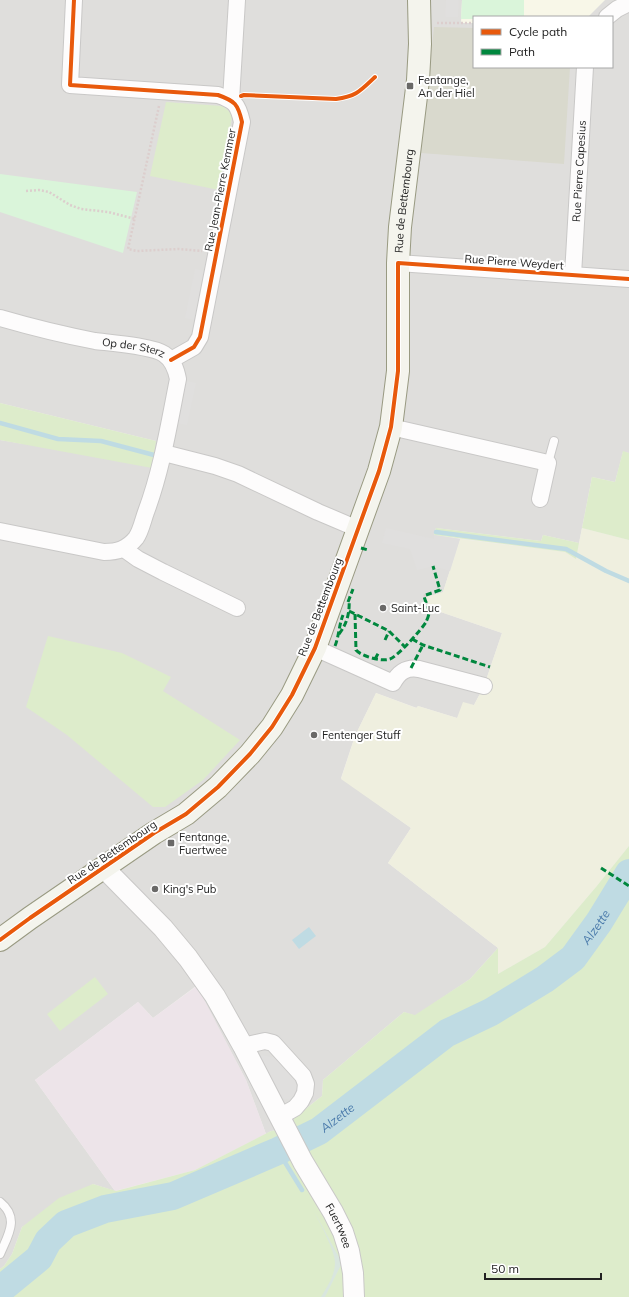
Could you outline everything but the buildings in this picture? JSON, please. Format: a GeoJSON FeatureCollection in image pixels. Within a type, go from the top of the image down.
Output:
{"type":"FeatureCollection","features":[{"type":"Feature","properties":{"kind":"main road","name":"Rue de Bettembourg"},"geometry":{"type":"LineString","coordinates":[[0,940],[30,918],[186,814],[218,787],[250,754],[272,727],[292,695],[315,648],[379,471],[391,427],[398,372],[398,263],[400,226],[418,80],[420,44],[419,0]]}},
{"type":"Feature","properties":{"kind":"street"},"geometry":{"type":"LineString","coordinates":[[74,0],[70,84],[218,95],[230,100],[237,0]]}},
{"type":"Feature","properties":{"kind":"street"},"geometry":{"type":"LineString","coordinates":[[608,16],[617,9],[629,3]]}},
{"type":"Feature","properties":{"kind":"street","name":"Rue Pierre Capesius"},"geometry":{"type":"LineString","coordinates":[[573,275],[585,68]]}},
{"type":"Feature","properties":{"kind":"street","name":"Rue Jean-Pierre Kemmer"},"geometry":{"type":"LineString","coordinates":[[171,360],[194,347],[200,337],[242,122],[240,110],[230,100]]}},
{"type":"Feature","properties":{"kind":"street","name":"Rue Pierre Weydert"},"geometry":{"type":"LineString","coordinates":[[398,263],[629,279]]}},
{"type":"Feature","properties":{"kind":"street","name":"Op der Sterz"},"geometry":{"type":"LineString","coordinates":[[0,318],[33,328],[94,341],[152,349],[163,353],[171,360],[176,368],[178,379],[164,453],[154,491],[137,536],[124,549]]}},
{"type":"Feature","properties":{"kind":"street"},"geometry":{"type":"LineString","coordinates":[[391,427],[548,463],[540,499]]}},
{"type":"Feature","properties":{"kind":"street"},"geometry":{"type":"LineString","coordinates":[[164,453],[215,466],[238,474],[318,512],[358,529]]}},
{"type":"Feature","properties":{"kind":"street"},"geometry":{"type":"LineString","coordinates":[[0,531],[104,552],[114,552],[124,549],[138,559],[162,572],[237,608]]}},
{"type":"Feature","properties":{"kind":"street","name":"Rue de Bettembourg"},"geometry":{"type":"LineString","coordinates":[[315,648],[393,683],[397,676],[403,671],[411,668],[484,686]]}},
{"type":"Feature","properties":{"kind":"street","name":"Rue de Bettembourg"},"geometry":{"type":"LineString","coordinates":[[104,868],[163,928],[188,958],[215,996],[243,1046],[281,1120]]}},
{"type":"Feature","properties":{"kind":"street"},"geometry":{"type":"LineString","coordinates":[[243,1046],[265,1040],[273,1043],[303,1076],[306,1084],[305,1093],[301,1101],[281,1120]]}},
{"type":"Feature","properties":{"kind":"street","name":"Fuertwee"},"geometry":{"type":"LineString","coordinates":[[281,1120],[303,1162],[334,1212],[343,1232],[354,1273],[354,1297]]}},
{"type":"Feature","properties":{"kind":"lane"},"geometry":{"type":"LineString","coordinates":[[548,463],[554,441]]}},
{"type":"Feature","properties":{"kind":"lane"},"geometry":{"type":"LineString","coordinates":[[0,1202],[5,1206],[12,1217],[10,1230],[0,1254]]}},
{"type":"Feature","properties":{"kind":"path"},"geometry":{"type":"LineString","coordinates":[[435,22],[473,23]]}},
{"type":"Feature","properties":{"kind":"path"},"geometry":{"type":"LineString","coordinates":[[160,99],[128,249],[137,251],[179,249],[216,252]]}},
{"type":"Feature","properties":{"kind":"path"},"geometry":{"type":"LineString","coordinates":[[26,191],[39,190],[49,192],[70,205],[81,209],[108,212],[135,219]]}},
{"type":"Feature","properties":{"kind":"shaded area"},"geometry":{"type":"Polygon","coordinates":[[[0,0],[629,0],[629,453],[623,452],[615,482],[592,477],[579,543],[543,535],[541,541],[436,528],[434,535],[460,539],[443,592],[429,608],[502,633],[484,686],[474,705],[457,718],[418,706],[417,708],[376,693],[355,736],[341,778],[411,828],[388,863],[498,948],[470,979],[415,1016],[404,1012],[323,1080],[322,1096],[294,1118],[293,1128],[271,1131],[266,1134],[246,1080],[196,986],[153,1018],[138,1002],[35,1080],[115,1191],[93,1184],[22,1227],[12,1254],[4,1266],[0,1269],[0,440],[24,444],[156,441],[0,403],[0,0]]]}},
{"type":"Feature","properties":{"kind":"shaded area"},"geometry":{"type":"Polygon","coordinates":[[[446,0],[459,0],[458,17],[445,17],[446,0]]]}},
{"type":"Feature","properties":{"kind":"shaded area"},"geometry":{"type":"Polygon","coordinates":[[[462,0],[605,0],[589,16],[473,16],[473,23],[461,23],[462,0]]]}},
{"type":"Feature","properties":{"kind":"shaded area"},"geometry":{"type":"Polygon","coordinates":[[[434,27],[473,28],[473,68],[570,68],[564,164],[421,153],[434,27]]]}},
{"type":"Feature","properties":{"kind":"shaded area"},"geometry":{"type":"Polygon","coordinates":[[[195,269],[205,271],[195,320],[185,318],[195,269]]]}},
{"type":"Feature","properties":{"kind":"shaded area"},"geometry":{"type":"Polygon","coordinates":[[[186,381],[196,383],[187,425],[177,423],[186,381]]]}},
{"type":"Feature","properties":{"kind":"shaded area"},"geometry":{"type":"Polygon","coordinates":[[[386,528],[434,539],[434,535],[460,539],[450,571],[433,566],[417,570],[410,549],[382,543],[386,528]]]}},
{"type":"Feature","properties":{"kind":"shaded area"},"geometry":{"type":"Polygon","coordinates":[[[197,986],[246,1080],[266,1134],[195,1170],[115,1191],[35,1080],[138,1002],[153,1018],[197,986]]]}},
{"type":"Feature","properties":{"kind":"shaded area"},"geometry":{"type":"Polygon","coordinates":[[[259,1055],[279,1058],[297,1079],[299,1087],[294,1098],[291,1100],[281,1098],[259,1055]]]}},
{"type":"Feature","properties":{"kind":"shaded area"},"geometry":{"type":"Polygon","coordinates":[[[314,1211],[342,1263],[325,1297],[321,1297],[334,1272],[335,1263],[333,1251],[314,1211]]]}},
{"type":"Feature","properties":{"kind":"green space"},"geometry":{"type":"Polygon","coordinates":[[[462,0],[524,0],[524,16],[473,16],[473,19],[461,19],[462,0]]]}},
{"type":"Feature","properties":{"kind":"green space"},"geometry":{"type":"Polygon","coordinates":[[[166,102],[222,106],[230,113],[232,117],[219,190],[150,176],[166,102]]]}},
{"type":"Feature","properties":{"kind":"green space"},"geometry":{"type":"Polygon","coordinates":[[[0,174],[137,192],[123,253],[0,212],[0,174]]]}},
{"type":"Feature","properties":{"kind":"green space"},"geometry":{"type":"Polygon","coordinates":[[[0,403],[156,441],[152,468],[0,440],[0,403]]]}},
{"type":"Feature","properties":{"kind":"green space"},"geometry":{"type":"Polygon","coordinates":[[[623,451],[629,453],[629,540],[582,528],[592,477],[615,482],[623,451]]]}},
{"type":"Feature","properties":{"kind":"green space"},"geometry":{"type":"Polygon","coordinates":[[[436,528],[541,541],[543,535],[579,543],[576,559],[565,552],[434,535],[436,528]]]}},
{"type":"Feature","properties":{"kind":"green space"},"geometry":{"type":"Polygon","coordinates":[[[582,528],[629,540],[629,846],[545,947],[498,974],[498,948],[388,863],[411,828],[341,779],[355,736],[376,693],[416,708],[418,706],[457,718],[463,702],[474,705],[484,686],[502,633],[429,608],[426,597],[443,592],[460,539],[565,552],[576,559],[582,528]]]}},
{"type":"Feature","properties":{"kind":"green space"},"geometry":{"type":"Polygon","coordinates":[[[48,636],[122,653],[171,677],[163,691],[240,740],[203,780],[165,807],[153,807],[67,735],[26,707],[48,636]]]}},
{"type":"Feature","properties":{"kind":"green space"},"geometry":{"type":"Polygon","coordinates":[[[629,846],[629,1297],[0,1297],[0,1269],[4,1266],[12,1254],[22,1227],[59,1198],[93,1184],[116,1191],[195,1170],[271,1131],[293,1128],[294,1118],[322,1096],[323,1080],[404,1012],[415,1015],[470,979],[498,948],[498,974],[545,947],[629,846]]]}},
{"type":"Feature","properties":{"kind":"green space"},"geometry":{"type":"Polygon","coordinates":[[[95,977],[108,994],[60,1031],[47,1014],[95,977]]]}},
{"type":"Feature","properties":{"kind":"water"},"geometry":{"type":"Polygon","coordinates":[[[309,927],[316,936],[299,949],[292,940],[309,927]]]}},
{"type":"Feature","properties":{"kind":"waterway"},"geometry":{"type":"LineString","coordinates":[[0,423],[58,439],[101,441],[154,455]]}},
{"type":"Feature","properties":{"kind":"waterway"},"geometry":{"type":"LineString","coordinates":[[436,532],[566,549],[606,571],[629,581]]}},
{"type":"Feature","properties":{"kind":"waterway","name":"Alzette"},"geometry":{"type":"LineString","coordinates":[[0,1290],[39,1258],[48,1241],[66,1224],[105,1209],[173,1196],[278,1151],[319,1131],[447,1033],[491,1012],[545,979],[573,958],[599,922],[629,873]]}},
{"type":"Feature","properties":{"kind":"waterway"},"geometry":{"type":"LineString","coordinates":[[278,1151],[302,1190]]}},
{"type":"Feature","properties":{"kind":"marked path"},"geometry":{"type":"LineString","coordinates":[[361,548],[368,550]]}},
{"type":"Feature","properties":{"kind":"marked path"},"geometry":{"type":"LineString","coordinates":[[426,595],[440,590],[433,566]]}},
{"type":"Feature","properties":{"kind":"marked path"},"geometry":{"type":"LineString","coordinates":[[348,602],[353,589]]}},
{"type":"Feature","properties":{"kind":"marked path"},"geometry":{"type":"LineString","coordinates":[[355,614],[356,650],[372,658],[382,660],[390,659],[415,636],[426,622],[429,613],[424,596]]}},
{"type":"Feature","properties":{"kind":"marked path"},"geometry":{"type":"LineString","coordinates":[[339,634],[347,618],[349,599]]}},
{"type":"Feature","properties":{"kind":"marked path"},"geometry":{"type":"LineString","coordinates":[[349,611],[389,631],[405,647]]}},
{"type":"Feature","properties":{"kind":"marked path"},"geometry":{"type":"LineString","coordinates":[[335,646],[343,615]]}},
{"type":"Feature","properties":{"kind":"marked path"},"geometry":{"type":"LineString","coordinates":[[385,640],[389,631]]}},
{"type":"Feature","properties":{"kind":"marked path"},"geometry":{"type":"LineString","coordinates":[[412,639],[423,645],[490,667]]}},
{"type":"Feature","properties":{"kind":"marked path"},"geometry":{"type":"LineString","coordinates":[[411,668],[423,645]]}},
{"type":"Feature","properties":{"kind":"marked path"},"geometry":{"type":"LineString","coordinates":[[375,659],[379,652]]}},
{"type":"Feature","properties":{"kind":"marked path"},"geometry":{"type":"LineString","coordinates":[[601,868],[629,886]]}},
{"type":"Feature","properties":{"kind":"cycle path"},"geometry":{"type":"LineString","coordinates":[[74,0],[70,85],[218,95],[232,101],[237,107],[241,116],[242,122],[200,337],[194,347],[171,360]]}},
{"type":"Feature","properties":{"kind":"cycle path"},"geometry":{"type":"LineString","coordinates":[[241,96],[336,99],[358,92],[375,77]]}},
{"type":"Feature","properties":{"kind":"cycle path"},"geometry":{"type":"LineString","coordinates":[[0,940],[154,833],[186,814],[218,787],[250,754],[272,727],[292,695],[315,648],[379,471],[391,427],[398,371],[398,263],[629,279]]}},
{"type":"Feature","properties":{"kind":"place","name":"Fentange, An der Hiel"},"geometry":{"type":"Point","coordinates":[410,86]}},
{"type":"Feature","properties":{"kind":"place","name":"Saint-Luc"},"geometry":{"type":"Point","coordinates":[383,608]}},
{"type":"Feature","properties":{"kind":"place","name":"Fentenger Stuff"},"geometry":{"type":"Point","coordinates":[314,735]}},
{"type":"Feature","properties":{"kind":"place","name":"Fentange, Fuertwee"},"geometry":{"type":"Point","coordinates":[171,843]}},
{"type":"Feature","properties":{"kind":"place","name":"King's Pub"},"geometry":{"type":"Point","coordinates":[155,889]}}]}
